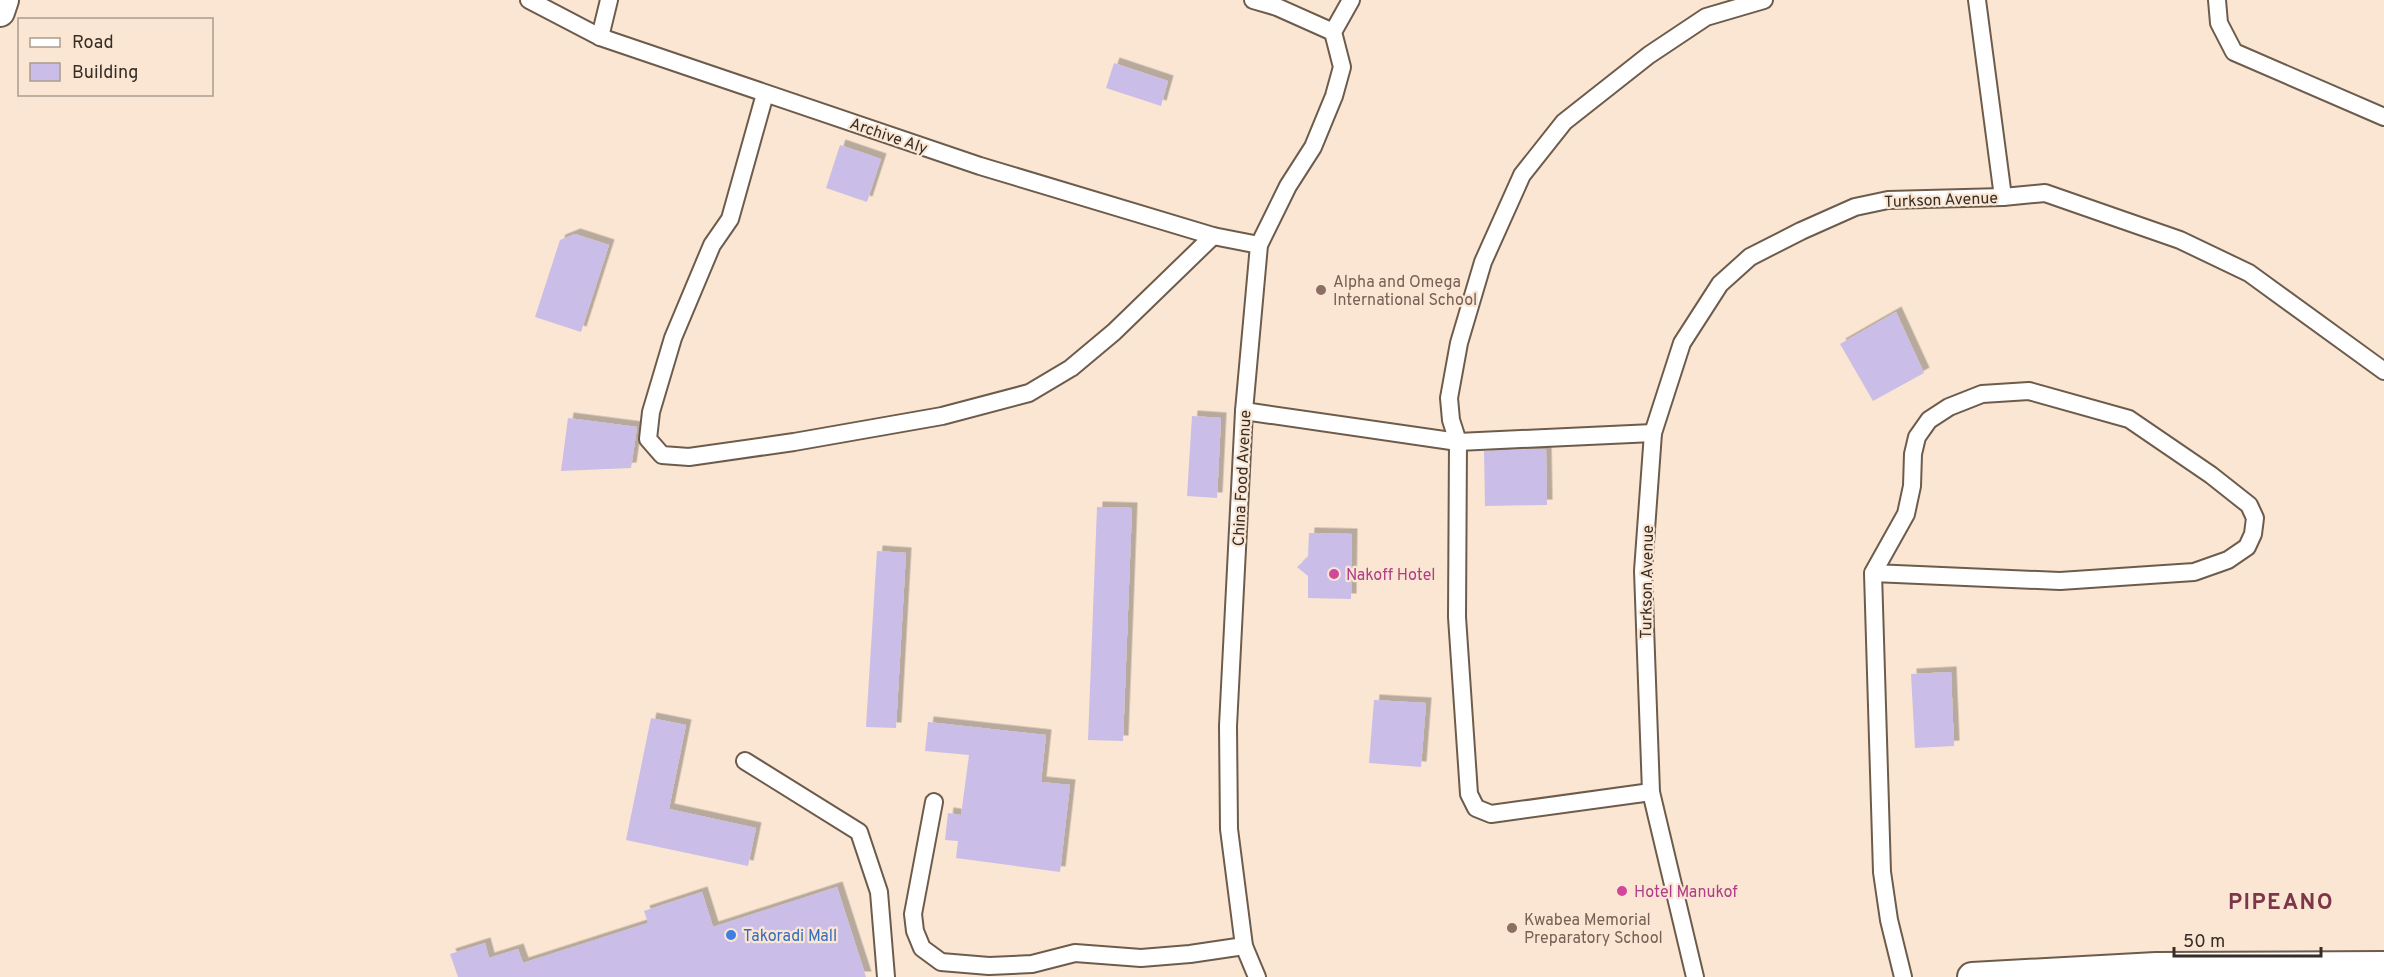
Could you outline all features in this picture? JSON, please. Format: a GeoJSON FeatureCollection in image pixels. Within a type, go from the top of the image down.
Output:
{"type":"FeatureCollection","features":[{"type":"Feature","properties":{"kind":"highway"},"geometry":{"type":"LineString","coordinates":[[0,12],[4,0]]}},
{"type":"Feature","properties":{"kind":"highway"},"geometry":{"type":"LineString","coordinates":[[1972,977],[2156,967],[2384,966]]}},
{"type":"Feature","properties":{"kind":"street","name":"Archive Aly"},"geometry":{"type":"LineString","coordinates":[[529,0],[600,38],[980,166],[1213,236],[1259,244]]}},
{"type":"Feature","properties":{"kind":"street"},"geometry":{"type":"LineString","coordinates":[[600,38],[609,0]]}},
{"type":"Feature","properties":{"kind":"street"},"geometry":{"type":"LineString","coordinates":[[1253,0],[1277,7],[1333,32],[1351,0]]}},
{"type":"Feature","properties":{"kind":"street"},"geometry":{"type":"LineString","coordinates":[[1651,792],[1491,814],[1476,808],[1469,794],[1458,617],[1458,442],[1451,420],[1449,398],[1459,343],[1484,262],[1522,175],[1564,123],[1649,55],[1706,17],[1764,0]]}},
{"type":"Feature","properties":{"kind":"street"},"geometry":{"type":"LineString","coordinates":[[1977,0],[2003,197]]}},
{"type":"Feature","properties":{"kind":"street"},"geometry":{"type":"LineString","coordinates":[[2217,0],[2219,23],[2234,52],[2384,117]]}},
{"type":"Feature","properties":{"kind":"street","name":"China Food Avenue"},"geometry":{"type":"LineString","coordinates":[[1257,977],[1244,946],[1229,829],[1228,726],[1244,411],[1259,244],[1288,186],[1312,147],[1334,96],[1342,67],[1333,32]]}},
{"type":"Feature","properties":{"kind":"street"},"geometry":{"type":"LineString","coordinates":[[765,94],[730,219],[712,245],[673,338],[654,401],[648,439],[662,455],[689,457],[794,442],[942,416],[1029,393],[1071,368],[1114,332],[1213,236]]}},
{"type":"Feature","properties":{"kind":"street","name":"Turkson Avenue"},"geometry":{"type":"LineString","coordinates":[[1695,977],[1651,792],[1643,570],[1653,432],[1682,343],[1720,284],[1750,257],[1855,207],[1888,200],[2003,197],[2045,193],[2180,240],[2249,273],[2384,371]]}},
{"type":"Feature","properties":{"kind":"street"},"geometry":{"type":"LineString","coordinates":[[1873,573],[2060,581],[2194,572],[2228,560],[2247,547],[2253,534],[2255,518],[2249,505],[2211,475],[2130,419],[2030,391],[1982,394],[1949,407],[1929,420],[1917,437],[1913,454],[1912,486],[1906,514],[1873,573],[1882,872],[1889,920],[1903,977]]}},
{"type":"Feature","properties":{"kind":"street"},"geometry":{"type":"LineString","coordinates":[[1244,411],[1458,442],[1653,432]]}},
{"type":"Feature","properties":{"kind":"street"},"geometry":{"type":"LineString","coordinates":[[745,761],[859,832],[879,892],[886,977]]}},
{"type":"Feature","properties":{"kind":"street"},"geometry":{"type":"LineString","coordinates":[[934,802],[913,914],[915,931],[922,948],[941,962],[989,966],[1032,964],[1076,953],[1141,957],[1190,954],[1244,946]]}},
{"type":"Feature","properties":{"kind":"building"},"geometry":{"type":"Polygon","coordinates":[[[1114,63],[1168,81],[1161,106],[1106,88],[1114,63]]]}},
{"type":"Feature","properties":{"kind":"building"},"geometry":{"type":"Polygon","coordinates":[[[840,145],[881,159],[867,202],[826,188],[840,145]]]}},
{"type":"Feature","properties":{"kind":"building"},"geometry":{"type":"Polygon","coordinates":[[[575,234],[609,245],[581,332],[535,317],[560,240],[575,234]]]}},
{"type":"Feature","properties":{"kind":"building"},"geometry":{"type":"Polygon","coordinates":[[[1896,312],[1924,373],[1873,401],[1840,344],[1896,312]]]}},
{"type":"Feature","properties":{"kind":"building"},"geometry":{"type":"Polygon","coordinates":[[[1192,416],[1221,418],[1217,498],[1187,496],[1192,416]]]}},
{"type":"Feature","properties":{"kind":"building"},"geometry":{"type":"Polygon","coordinates":[[[568,418],[637,427],[631,468],[561,471],[568,418]]]}},
{"type":"Feature","properties":{"kind":"building"},"geometry":{"type":"Polygon","coordinates":[[[1546,449],[1547,505],[1485,506],[1484,451],[1546,449]]]}},
{"type":"Feature","properties":{"kind":"building"},"geometry":{"type":"Polygon","coordinates":[[[1097,507],[1132,508],[1123,741],[1088,740],[1097,507]]]}},
{"type":"Feature","properties":{"kind":"building"},"geometry":{"type":"Polygon","coordinates":[[[1309,533],[1352,534],[1351,599],[1308,598],[1308,576],[1297,567],[1308,557],[1309,533]]]}},
{"type":"Feature","properties":{"kind":"building"},"geometry":{"type":"Polygon","coordinates":[[[877,551],[906,553],[896,728],[866,727],[877,551]]]}},
{"type":"Feature","properties":{"kind":"building"},"geometry":{"type":"Polygon","coordinates":[[[1951,672],[1954,746],[1915,748],[1911,674],[1951,672]]]}},
{"type":"Feature","properties":{"kind":"building"},"geometry":{"type":"Polygon","coordinates":[[[1374,700],[1426,703],[1421,767],[1369,763],[1374,700]]]}},
{"type":"Feature","properties":{"kind":"building"},"geometry":{"type":"Polygon","coordinates":[[[651,718],[686,725],[669,809],[756,828],[748,866],[626,840],[651,718]]]}},
{"type":"Feature","properties":{"kind":"building"},"geometry":{"type":"Polygon","coordinates":[[[928,722],[1046,735],[1041,782],[1070,785],[1060,872],[956,858],[958,841],[945,840],[948,813],[961,815],[969,755],[925,751],[928,722]]]}},
{"type":"Feature","properties":{"kind":"building","name":"Takoradi Mall"},"geometry":{"type":"Polygon","coordinates":[[[837,887],[866,977],[458,977],[450,954],[485,943],[489,958],[518,949],[523,963],[648,923],[644,911],[702,892],[713,927],[837,887]]]}},
{"type":"Feature","properties":{"kind":"place","name":"Alpha and Omega International School"},"geometry":{"type":"Point","coordinates":[1321,290]}},
{"type":"Feature","properties":{"kind":"place","name":"Nakoff Hotel"},"geometry":{"type":"Point","coordinates":[1334,574]}},
{"type":"Feature","properties":{"kind":"place","name":"Hotel Manukof"},"geometry":{"type":"Point","coordinates":[1622,891]}},
{"type":"Feature","properties":{"kind":"place","name":"Kwabea Memorial Preparatory School"},"geometry":{"type":"Point","coordinates":[1512,928]}},
{"type":"Feature","properties":{"kind":"place","name":"Takoradi Mall"},"geometry":{"type":"Point","coordinates":[731,935]}},
{"type":"Feature","properties":{"kind":"district","name":"PIPEANO"},"geometry":{"type":"Point","coordinates":[2281,901]}}]}
